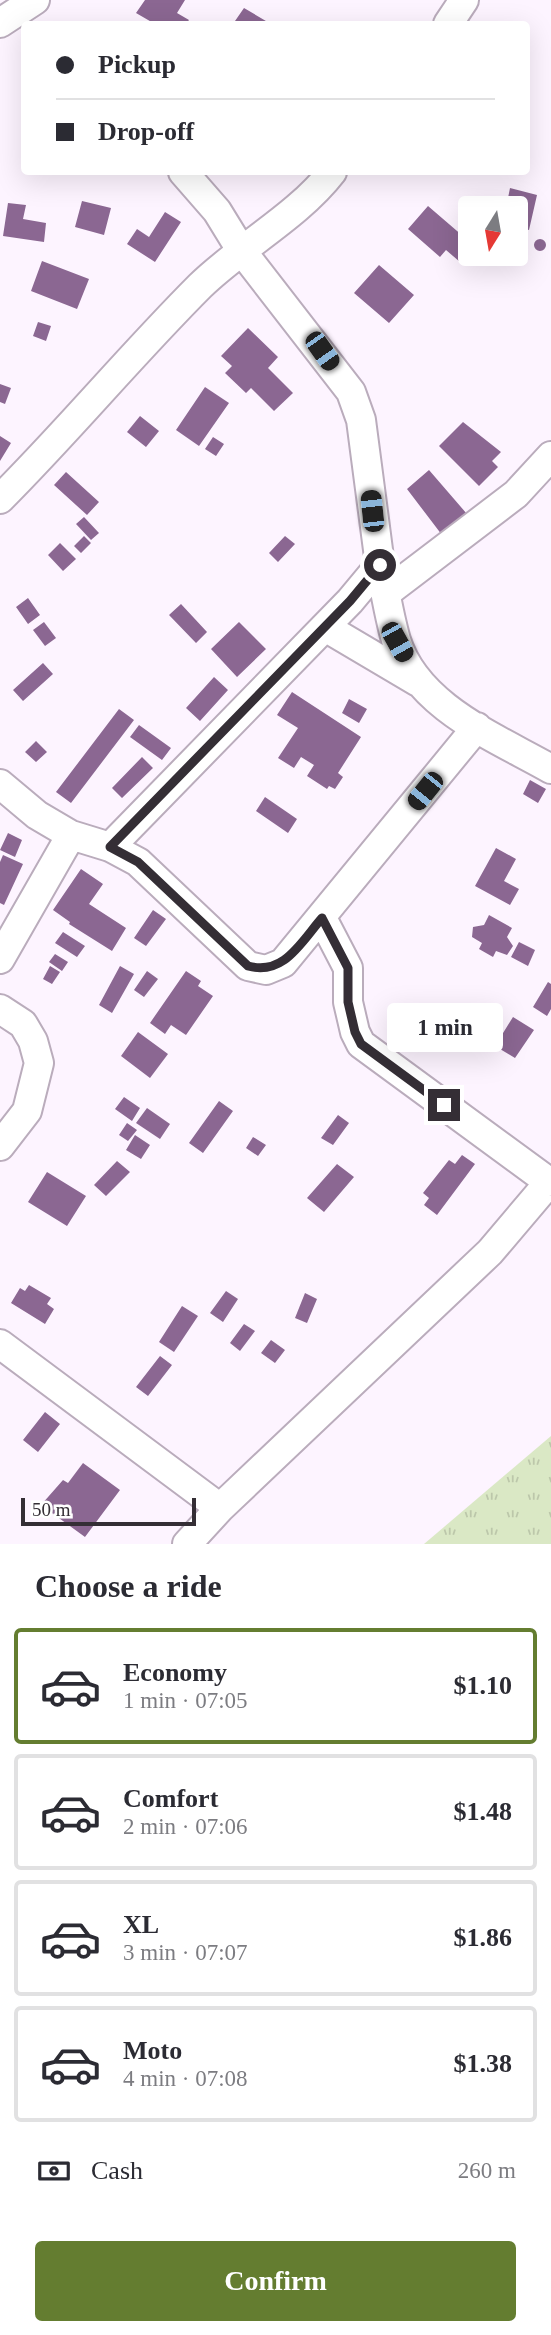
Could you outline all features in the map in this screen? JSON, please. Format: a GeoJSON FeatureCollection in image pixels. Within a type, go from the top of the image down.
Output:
{"type":"FeatureCollection","features":[{"type":"Feature","properties":{"kind":"street"},"geometry":{"type":"LineString","coordinates":[[450,21],[464,0]]}},
{"type":"Feature","properties":{"kind":"street"},"geometry":{"type":"LineString","coordinates":[[0,23],[33,9]]}},
{"type":"Feature","properties":{"kind":"street"},"geometry":{"type":"LineString","coordinates":[[186,175],[217,211],[241,250],[351,392],[361,420],[380,565],[397,642],[424,685],[452,713],[551,769]]}},
{"type":"Feature","properties":{"kind":"street"},"geometry":{"type":"LineString","coordinates":[[0,499],[201,286],[241,250],[263,236],[329,175]]}},
{"type":"Feature","properties":{"kind":"street"},"geometry":{"type":"LineString","coordinates":[[386,593],[516,494],[551,456]]}},
{"type":"Feature","properties":{"kind":"street"},"geometry":{"type":"LineString","coordinates":[[110,847],[325,627],[380,565]]}},
{"type":"Feature","properties":{"kind":"street"},"geometry":{"type":"LineString","coordinates":[[325,627],[424,685]]}},
{"type":"Feature","properties":{"kind":"street"},"geometry":{"type":"LineString","coordinates":[[0,784],[37,815],[71,835],[84,842],[110,847],[138,862],[248,966],[266,970],[283,963],[477,727]]}},
{"type":"Feature","properties":{"kind":"street"},"geometry":{"type":"LineString","coordinates":[[0,959],[71,835]]}},
{"type":"Feature","properties":{"kind":"street"},"geometry":{"type":"LineString","coordinates":[[187,1544],[220,1508],[490,1252],[550,1181],[361,1044],[355,1032],[348,1002],[348,968],[322,918]]}},
{"type":"Feature","properties":{"kind":"street"},"geometry":{"type":"LineString","coordinates":[[0,1009],[23,1024],[33,1041],[39,1063],[27,1111],[0,1146]]}},
{"type":"Feature","properties":{"kind":"street"},"geometry":{"type":"LineString","coordinates":[[0,1344],[220,1508]]}},
{"type":"Feature","properties":{"kind":"green space"},"geometry":{"type":"Polygon","coordinates":[[[551,1436],[551,1544],[424,1544],[551,1436]]]}},
{"type":"Feature","properties":{"kind":"building"},"geometry":{"type":"Polygon","coordinates":[[[145,0],[185,0],[177,13],[189,20],[150,21],[136,13],[145,0]]]}},
{"type":"Feature","properties":{"kind":"building"},"geometry":{"type":"Polygon","coordinates":[[[244,8],[266,21],[235,21],[244,8]]]}},
{"type":"Feature","properties":{"kind":"building"},"geometry":{"type":"Polygon","coordinates":[[[510,188],[537,195],[529,230],[528,196],[508,196],[510,188]]]}},
{"type":"Feature","properties":{"kind":"building"},"geometry":{"type":"Polygon","coordinates":[[[82,201],[111,208],[104,235],[75,227],[82,201]]]}},
{"type":"Feature","properties":{"kind":"building"},"geometry":{"type":"Polygon","coordinates":[[[8,203],[26,205],[23,219],[46,223],[44,242],[3,236],[8,203]]]}},
{"type":"Feature","properties":{"kind":"building"},"geometry":{"type":"Polygon","coordinates":[[[428,206],[458,232],[458,260],[446,250],[440,257],[408,229],[428,206]]]}},
{"type":"Feature","properties":{"kind":"building"},"geometry":{"type":"Polygon","coordinates":[[[165,212],[181,222],[155,262],[127,244],[137,229],[149,237],[165,212]]]}},
{"type":"Feature","properties":{"kind":"building"},"geometry":{"type":"Polygon","coordinates":[[[535,240],[545,240],[545,250],[535,250],[535,240]]]}},
{"type":"Feature","properties":{"kind":"building"},"geometry":{"type":"Polygon","coordinates":[[[42,261],[89,279],[77,309],[31,291],[42,261]]]}},
{"type":"Feature","properties":{"kind":"building"},"geometry":{"type":"Polygon","coordinates":[[[379,265],[414,295],[389,323],[354,293],[379,265]]]}},
{"type":"Feature","properties":{"kind":"building"},"geometry":{"type":"Polygon","coordinates":[[[38,322],[51,326],[46,341],[33,336],[38,322]]]}},
{"type":"Feature","properties":{"kind":"building"},"geometry":{"type":"Polygon","coordinates":[[[248,328],[278,357],[268,368],[293,393],[274,411],[251,388],[246,393],[225,373],[232,366],[221,356],[248,328]]]}},
{"type":"Feature","properties":{"kind":"building"},"geometry":{"type":"Polygon","coordinates":[[[0,384],[11,388],[5,404],[0,402],[0,384]]]}},
{"type":"Feature","properties":{"kind":"building"},"geometry":{"type":"Polygon","coordinates":[[[205,387],[229,403],[199,446],[176,430],[205,387]]]}},
{"type":"Feature","properties":{"kind":"building"},"geometry":{"type":"Polygon","coordinates":[[[140,416],[159,431],[146,447],[127,432],[140,416]]]}},
{"type":"Feature","properties":{"kind":"building"},"geometry":{"type":"Polygon","coordinates":[[[463,422],[501,452],[492,461],[498,467],[479,486],[439,446],[463,422]]]}},
{"type":"Feature","properties":{"kind":"building"},"geometry":{"type":"Polygon","coordinates":[[[0,436],[11,443],[0,461],[0,436]]]}},
{"type":"Feature","properties":{"kind":"building"},"geometry":{"type":"Polygon","coordinates":[[[213,437],[224,444],[216,456],[205,449],[213,437]]]}},
{"type":"Feature","properties":{"kind":"building"},"geometry":{"type":"Polygon","coordinates":[[[429,470],[467,514],[442,535],[407,489],[429,470]]]}},
{"type":"Feature","properties":{"kind":"building"},"geometry":{"type":"Polygon","coordinates":[[[66,472],[99,502],[87,515],[54,485],[66,472]]]}},
{"type":"Feature","properties":{"kind":"building"},"geometry":{"type":"Polygon","coordinates":[[[84,517],[99,533],[91,540],[76,524],[84,517]]]}},
{"type":"Feature","properties":{"kind":"building"},"geometry":{"type":"Polygon","coordinates":[[[84,536],[91,543],[81,553],[74,546],[84,536]]]}},
{"type":"Feature","properties":{"kind":"building"},"geometry":{"type":"Polygon","coordinates":[[[285,536],[295,544],[278,562],[269,553],[285,536]]]}},
{"type":"Feature","properties":{"kind":"building"},"geometry":{"type":"Polygon","coordinates":[[[60,543],[76,559],[63,571],[48,555],[60,543]]]}},
{"type":"Feature","properties":{"kind":"building"},"geometry":{"type":"Polygon","coordinates":[[[28,598],[40,615],[28,624],[16,607],[28,598]]]}},
{"type":"Feature","properties":{"kind":"building"},"geometry":{"type":"Polygon","coordinates":[[[181,604],[207,632],[196,643],[169,615],[181,604]]]}},
{"type":"Feature","properties":{"kind":"building"},"geometry":{"type":"Polygon","coordinates":[[[44,622],[56,638],[45,646],[33,630],[44,622]]]}},
{"type":"Feature","properties":{"kind":"building"},"geometry":{"type":"Polygon","coordinates":[[[239,622],[266,649],[237,677],[211,649],[239,622]]]}},
{"type":"Feature","properties":{"kind":"building"},"geometry":{"type":"Polygon","coordinates":[[[43,663],[53,674],[23,701],[13,690],[43,663]]]}},
{"type":"Feature","properties":{"kind":"building"},"geometry":{"type":"Polygon","coordinates":[[[214,677],[228,690],[200,721],[186,708],[214,677]]]}},
{"type":"Feature","properties":{"kind":"building"},"geometry":{"type":"Polygon","coordinates":[[[292,692],[361,737],[338,773],[343,777],[335,789],[329,786],[327,789],[307,776],[314,765],[301,757],[294,768],[278,758],[298,728],[277,715],[292,692]]]}},
{"type":"Feature","properties":{"kind":"building"},"geometry":{"type":"Polygon","coordinates":[[[349,699],[367,709],[359,723],[342,713],[349,699]]]}},
{"type":"Feature","properties":{"kind":"building"},"geometry":{"type":"Polygon","coordinates":[[[119,709],[134,720],[71,803],[56,792],[119,709]]]}},
{"type":"Feature","properties":{"kind":"building"},"geometry":{"type":"Polygon","coordinates":[[[139,725],[171,748],[162,760],[130,737],[139,725]]]}},
{"type":"Feature","properties":{"kind":"building"},"geometry":{"type":"Polygon","coordinates":[[[36,741],[47,752],[36,762],[25,752],[36,741]]]}},
{"type":"Feature","properties":{"kind":"building"},"geometry":{"type":"Polygon","coordinates":[[[142,757],[153,768],[122,798],[112,788],[142,757]]]}},
{"type":"Feature","properties":{"kind":"building"},"geometry":{"type":"Polygon","coordinates":[[[530,780],[546,789],[538,803],[523,794],[530,780]]]}},
{"type":"Feature","properties":{"kind":"building"},"geometry":{"type":"Polygon","coordinates":[[[265,797],[297,819],[288,833],[256,811],[265,797]]]}},
{"type":"Feature","properties":{"kind":"building"},"geometry":{"type":"Polygon","coordinates":[[[8,833],[22,840],[15,857],[0,850],[8,833]]]}},
{"type":"Feature","properties":{"kind":"building"},"geometry":{"type":"Polygon","coordinates":[[[496,848],[516,859],[504,881],[519,889],[510,905],[475,886],[496,848]]]}},
{"type":"Feature","properties":{"kind":"building"},"geometry":{"type":"Polygon","coordinates":[[[3,855],[23,864],[4,905],[0,903],[0,862],[3,855]]]}},
{"type":"Feature","properties":{"kind":"building"},"geometry":{"type":"Polygon","coordinates":[[[81,869],[103,884],[89,904],[126,928],[112,951],[69,924],[70,922],[53,910],[81,869]]]}},
{"type":"Feature","properties":{"kind":"building"},"geometry":{"type":"Polygon","coordinates":[[[153,910],[166,919],[146,946],[134,938],[153,910]]]}},
{"type":"Feature","properties":{"kind":"building"},"geometry":{"type":"Polygon","coordinates":[[[489,915],[512,928],[507,937],[513,946],[507,955],[496,951],[493,957],[479,949],[482,943],[472,937],[473,927],[484,925],[489,915]]]}},
{"type":"Feature","properties":{"kind":"building"},"geometry":{"type":"Polygon","coordinates":[[[63,932],[85,946],[77,957],[55,943],[63,932]]]}},
{"type":"Feature","properties":{"kind":"building"},"geometry":{"type":"Polygon","coordinates":[[[519,942],[535,950],[528,966],[511,957],[519,942]]]}},
{"type":"Feature","properties":{"kind":"building"},"geometry":{"type":"Polygon","coordinates":[[[55,954],[68,962],[62,971],[49,962],[55,954]]]}},
{"type":"Feature","properties":{"kind":"building"},"geometry":{"type":"Polygon","coordinates":[[[50,966],[60,972],[52,984],[43,979],[50,966]]]}},
{"type":"Feature","properties":{"kind":"building"},"geometry":{"type":"Polygon","coordinates":[[[120,966],[134,974],[112,1013],[99,1005],[120,966]]]}},
{"type":"Feature","properties":{"kind":"building"},"geometry":{"type":"Polygon","coordinates":[[[147,971],[158,979],[144,997],[134,990],[147,971]]]}},
{"type":"Feature","properties":{"kind":"building"},"geometry":{"type":"Polygon","coordinates":[[[186,971],[201,981],[198,986],[213,996],[186,1035],[171,1025],[165,1034],[150,1023],[186,971]]]}},
{"type":"Feature","properties":{"kind":"building"},"geometry":{"type":"Polygon","coordinates":[[[548,982],[551,984],[551,1009],[547,1016],[533,1007],[548,982]]]}},
{"type":"Feature","properties":{"kind":"building"},"geometry":{"type":"Polygon","coordinates":[[[513,1017],[534,1030],[515,1058],[495,1046],[513,1017]]]}},
{"type":"Feature","properties":{"kind":"building"},"geometry":{"type":"Polygon","coordinates":[[[138,1032],[168,1054],[150,1078],[121,1056],[138,1032]]]}},
{"type":"Feature","properties":{"kind":"building"},"geometry":{"type":"Polygon","coordinates":[[[124,1097],[140,1108],[132,1121],[115,1109],[124,1097]]]}},
{"type":"Feature","properties":{"kind":"building"},"geometry":{"type":"Polygon","coordinates":[[[219,1101],[233,1111],[203,1153],[189,1143],[219,1101]]]}},
{"type":"Feature","properties":{"kind":"building"},"geometry":{"type":"Polygon","coordinates":[[[147,1108],[170,1124],[160,1139],[136,1123],[147,1108]]]}},
{"type":"Feature","properties":{"kind":"building"},"geometry":{"type":"Polygon","coordinates":[[[338,1115],[349,1123],[333,1145],[321,1138],[338,1115]]]}},
{"type":"Feature","properties":{"kind":"building"},"geometry":{"type":"Polygon","coordinates":[[[127,1123],[137,1130],[128,1141],[119,1135],[127,1123]]]}},
{"type":"Feature","properties":{"kind":"building"},"geometry":{"type":"Polygon","coordinates":[[[135,1135],[150,1145],[141,1159],[126,1150],[135,1135]]]}},
{"type":"Feature","properties":{"kind":"building"},"geometry":{"type":"Polygon","coordinates":[[[253,1137],[266,1145],[258,1156],[246,1148],[253,1137]]]}},
{"type":"Feature","properties":{"kind":"building"},"geometry":{"type":"Polygon","coordinates":[[[462,1155],[475,1164],[437,1215],[424,1205],[429,1198],[423,1193],[449,1160],[455,1164],[462,1155]]]}},
{"type":"Feature","properties":{"kind":"building"},"geometry":{"type":"Polygon","coordinates":[[[117,1161],[130,1172],[106,1196],[94,1185],[117,1161]]]}},
{"type":"Feature","properties":{"kind":"building"},"geometry":{"type":"Polygon","coordinates":[[[337,1164],[354,1177],[324,1212],[307,1198],[337,1164]]]}},
{"type":"Feature","properties":{"kind":"building"},"geometry":{"type":"Polygon","coordinates":[[[47,1172],[86,1196],[67,1226],[28,1202],[47,1172]]]}},
{"type":"Feature","properties":{"kind":"building"},"geometry":{"type":"Polygon","coordinates":[[[29,1285],[51,1298],[47,1304],[54,1309],[45,1324],[11,1303],[20,1288],[25,1291],[29,1285]]]}},
{"type":"Feature","properties":{"kind":"building"},"geometry":{"type":"Polygon","coordinates":[[[226,1291],[238,1299],[223,1322],[210,1313],[226,1291]]]}},
{"type":"Feature","properties":{"kind":"building"},"geometry":{"type":"Polygon","coordinates":[[[305,1293],[317,1299],[307,1323],[295,1318],[305,1293]]]}},
{"type":"Feature","properties":{"kind":"building"},"geometry":{"type":"Polygon","coordinates":[[[182,1306],[198,1316],[174,1352],[159,1342],[182,1306]]]}},
{"type":"Feature","properties":{"kind":"building"},"geometry":{"type":"Polygon","coordinates":[[[244,1324],[255,1331],[240,1351],[230,1343],[244,1324]]]}},
{"type":"Feature","properties":{"kind":"building"},"geometry":{"type":"Polygon","coordinates":[[[271,1340],[285,1350],[275,1363],[261,1353],[271,1340]]]}},
{"type":"Feature","properties":{"kind":"building"},"geometry":{"type":"Polygon","coordinates":[[[160,1356],[172,1365],[148,1396],[136,1387],[160,1356]]]}},
{"type":"Feature","properties":{"kind":"building"},"geometry":{"type":"Polygon","coordinates":[[[45,1412],[60,1424],[38,1452],[23,1440],[45,1412]]]}},
{"type":"Feature","properties":{"kind":"building"},"geometry":{"type":"Polygon","coordinates":[[[83,1463],[120,1490],[85,1537],[41,1505],[63,1480],[68,1483],[83,1463]]]}},
{"type":"Feature","properties":{"kind":"route"},"geometry":{"type":"LineString","coordinates":[[380,565],[350,601],[110,847],[138,862],[248,966],[266,970],[283,963],[322,918],[348,968],[348,1002],[355,1032],[361,1044],[444,1105]]}}]}
